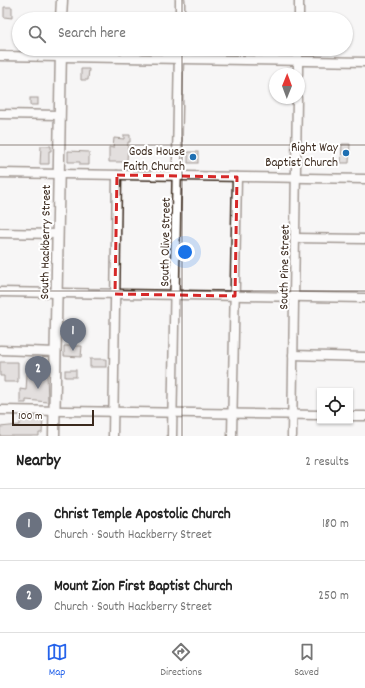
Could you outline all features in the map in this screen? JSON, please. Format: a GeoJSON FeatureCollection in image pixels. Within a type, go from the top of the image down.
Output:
{"type":"FeatureCollection","features":[{"type":"Feature","properties":{"kind":"main road"},"geometry":{"type":"LineString","coordinates":[[61,12],[62,0]]}},
{"type":"Feature","properties":{"kind":"main road","name":"South Hackberry Street"},"geometry":{"type":"LineString","coordinates":[[54,436],[61,56]]}},
{"type":"Feature","properties":{"kind":"street"},"geometry":{"type":"LineString","coordinates":[[180,0],[180,12]]}},
{"type":"Feature","properties":{"kind":"street"},"geometry":{"type":"LineString","coordinates":[[299,0],[299,12]]}},
{"type":"Feature","properties":{"kind":"street"},"geometry":{"type":"LineString","coordinates":[[0,56],[12,55]]}},
{"type":"Feature","properties":{"kind":"street"},"geometry":{"type":"LineString","coordinates":[[120,56],[179,59],[365,62]]}},
{"type":"Feature","properties":{"kind":"street"},"geometry":{"type":"LineString","coordinates":[[298,56],[298,68]]}},
{"type":"Feature","properties":{"kind":"street","name":"South Olive Street"},"geometry":{"type":"LineString","coordinates":[[172,436],[179,59]]}},
{"type":"Feature","properties":{"kind":"street","name":"South Pine Street"},"geometry":{"type":"LineString","coordinates":[[292,436],[297,104]]}},
{"type":"Feature","properties":{"kind":"street"},"geometry":{"type":"LineString","coordinates":[[0,114],[60,115]]}},
{"type":"Feature","properties":{"kind":"street"},"geometry":{"type":"LineString","coordinates":[[0,173],[365,180]]}},
{"type":"Feature","properties":{"kind":"street"},"geometry":{"type":"LineString","coordinates":[[113,436],[117,175]]}},
{"type":"Feature","properties":{"kind":"street"},"geometry":{"type":"LineString","coordinates":[[232,436],[237,177]]}},
{"type":"Feature","properties":{"kind":"street"},"geometry":{"type":"LineString","coordinates":[[0,233],[58,234]]}},
{"type":"Feature","properties":{"kind":"street"},"geometry":{"type":"LineString","coordinates":[[295,238],[365,239]]}},
{"type":"Feature","properties":{"kind":"street"},"geometry":{"type":"LineString","coordinates":[[0,292],[365,298]]}},
{"type":"Feature","properties":{"kind":"street"},"geometry":{"type":"LineString","coordinates":[[0,350],[56,352]]}},
{"type":"Feature","properties":{"kind":"street"},"geometry":{"type":"LineString","coordinates":[[293,355],[365,356]]}},
{"type":"Feature","properties":{"kind":"street"},"geometry":{"type":"LineString","coordinates":[[0,410],[317,415]]}},
{"type":"Feature","properties":{"kind":"street"},"geometry":{"type":"LineString","coordinates":[[353,416],[365,416]]}},
{"type":"Feature","properties":{"kind":"highlighted area"},"geometry":{"type":"Polygon","coordinates":[[[117,175],[237,177],[235,296],[115,294],[117,175]]]}},
{"type":"Feature","properties":{"kind":"building"},"geometry":{"type":"Polygon","coordinates":[[[4,7],[12,7],[12,18],[4,17],[4,7]]]}},
{"type":"Feature","properties":{"kind":"building"},"geometry":{"type":"Polygon","coordinates":[[[81,69],[89,69],[88,80],[81,80],[81,69]]]}},
{"type":"Feature","properties":{"kind":"building"},"geometry":{"type":"Polygon","coordinates":[[[30,98],[38,98],[38,105],[30,105],[30,98]]]}},
{"type":"Feature","properties":{"kind":"building"},"geometry":{"type":"Polygon","coordinates":[[[124,135],[130,135],[130,142],[128,142],[127,162],[109,162],[109,147],[113,148],[114,138],[124,139],[124,135]]]}},
{"type":"Feature","properties":{"kind":"building","name":"Right Way Baptist Church"},"geometry":{"type":"Polygon","coordinates":[[[342,144],[350,144],[349,163],[341,163],[342,144]]]}},
{"type":"Feature","properties":{"kind":"building"},"geometry":{"type":"Polygon","coordinates":[[[41,146],[51,146],[51,151],[49,151],[49,164],[40,164],[41,146]]]}},
{"type":"Feature","properties":{"kind":"building"},"geometry":{"type":"Polygon","coordinates":[[[68,151],[89,152],[89,165],[80,165],[80,162],[68,162],[68,151]]]}},
{"type":"Feature","properties":{"kind":"building","name":"Gods House Faith Church"},"geometry":{"type":"Polygon","coordinates":[[[188,152],[198,152],[198,163],[188,163],[188,152]]]}},
{"type":"Feature","properties":{"kind":"building"},"geometry":{"type":"Polygon","coordinates":[[[64,346],[82,346],[81,357],[64,356],[64,346]]]}},
{"type":"Feature","properties":{"kind":"building"},"geometry":{"type":"Polygon","coordinates":[[[90,359],[106,359],[106,367],[90,367],[90,359]]]}},
{"type":"Feature","properties":{"kind":"building"},"geometry":{"type":"Polygon","coordinates":[[[0,362],[18,362],[18,382],[4,382],[4,376],[0,376],[0,362]]]}},
{"type":"Feature","properties":{"kind":"building"},"geometry":{"type":"Polygon","coordinates":[[[65,370],[76,370],[76,377],[65,377],[65,370]]]}},
{"type":"Feature","properties":{"kind":"building"},"geometry":{"type":"Polygon","coordinates":[[[27,374],[47,374],[48,402],[26,400],[26,403],[20,403],[20,389],[26,390],[27,374]]]}},
{"type":"Feature","properties":{"kind":"building"},"geometry":{"type":"Polygon","coordinates":[[[20,417],[43,417],[42,433],[39,433],[39,436],[0,436],[0,427],[20,425],[20,417]]]}},
{"type":"Feature","properties":{"kind":"place","name":"Right Way Baptist Church"},"geometry":{"type":"Point","coordinates":[346,153]}},
{"type":"Feature","properties":{"kind":"place","name":"Gods House Faith Church"},"geometry":{"type":"Point","coordinates":[193,157]}},
{"type":"Feature","properties":{"kind":"place","name":"Christ Temple Apostolic Church"},"geometry":{"type":"Point","coordinates":[73,351]}},
{"type":"Feature","properties":{"kind":"place","name":"Mount Zion First Baptist Church"},"geometry":{"type":"Point","coordinates":[38,389]}}]}
